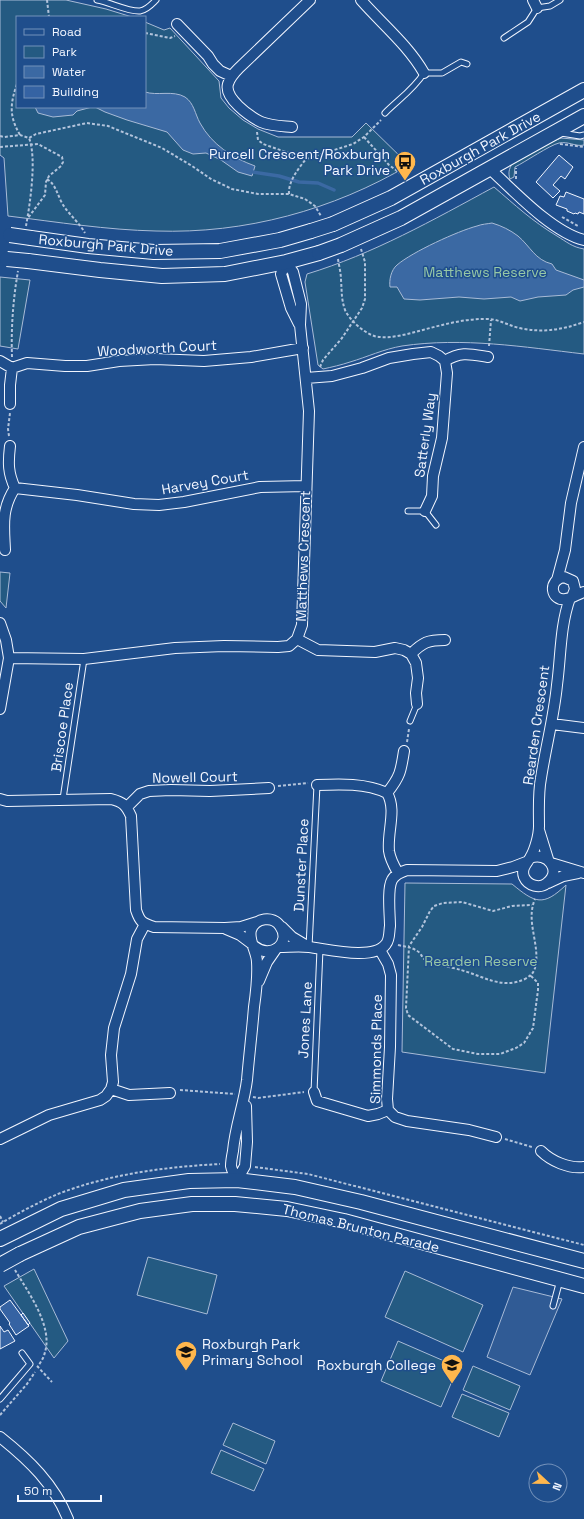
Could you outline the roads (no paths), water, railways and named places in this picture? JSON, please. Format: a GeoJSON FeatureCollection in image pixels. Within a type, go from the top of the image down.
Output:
{"type":"FeatureCollection","features":[{"type":"Feature","properties":{"kind":"street"},"geometry":{"type":"LineString","coordinates":[[292,127],[275,126],[261,122],[250,115],[229,95],[228,85],[231,76],[310,0]]}},
{"type":"Feature","properties":{"kind":"street"},"geometry":{"type":"LineString","coordinates":[[361,0],[406,48],[418,62],[424,73]]}},
{"type":"Feature","properties":{"kind":"street"},"geometry":{"type":"LineString","coordinates":[[180,27],[208,56],[220,71],[231,76]]}},
{"type":"Feature","properties":{"kind":"street","name":"Roxburgh Park Drive"},"geometry":{"type":"LineString","coordinates":[[5,235],[154,252],[220,251],[280,240],[333,224],[391,198],[584,90]]}},
{"type":"Feature","properties":{"kind":"street","name":"Roxburgh Park Drive"},"geometry":{"type":"LineString","coordinates":[[3,258],[162,276],[225,274],[270,265],[287,269],[300,258],[341,245],[401,218],[490,169],[555,139],[584,116]]}},
{"type":"Feature","properties":{"kind":"street"},"geometry":{"type":"LineString","coordinates":[[490,169],[553,224],[578,239],[584,240]]}},
{"type":"Feature","properties":{"kind":"street","name":"Matthews Crescent"},"geometry":{"type":"LineString","coordinates":[[9,658],[84,659],[175,648],[224,646],[278,647],[289,646],[298,639],[302,625],[309,411],[300,325],[301,304],[287,269],[280,240]]}},
{"type":"Feature","properties":{"kind":"street","name":"Woodworth Court"},"geometry":{"type":"LineString","coordinates":[[12,368],[27,363],[87,366],[119,361],[155,359],[204,361],[251,357],[303,348]]}},
{"type":"Feature","properties":{"kind":"street"},"geometry":{"type":"LineString","coordinates":[[306,378],[332,376],[362,368],[389,358],[413,354],[431,352],[445,361],[454,355],[466,354],[488,357]]}},
{"type":"Feature","properties":{"kind":"street"},"geometry":{"type":"LineString","coordinates":[[0,361],[12,368],[10,404]]}},
{"type":"Feature","properties":{"kind":"street","name":"Satterly Way"},"geometry":{"type":"LineString","coordinates":[[425,511],[432,496],[433,476],[442,438],[447,373],[445,361]]}},
{"type":"Feature","properties":{"kind":"street"},"geometry":{"type":"LineString","coordinates":[[5,550],[3,522],[8,499],[15,488],[10,477],[8,462],[10,446]]}},
{"type":"Feature","properties":{"kind":"street"},"geometry":{"type":"LineString","coordinates":[[584,447],[570,503],[565,550],[557,580],[553,588],[555,596],[564,600],[584,592]]}},
{"type":"Feature","properties":{"kind":"street","name":"Harvey Court"},"geometry":{"type":"LineString","coordinates":[[15,488],[78,495],[134,504],[159,505],[184,502],[260,487],[306,486]]}},
{"type":"Feature","properties":{"kind":"street"},"geometry":{"type":"LineString","coordinates":[[565,550],[568,570],[575,589],[571,597]]}},
{"type":"Feature","properties":{"kind":"street"},"geometry":{"type":"LineString","coordinates":[[557,580],[564,577],[584,586]]}},
{"type":"Feature","properties":{"kind":"street","name":"Rearden Crescent"},"geometry":{"type":"LineString","coordinates":[[555,596],[563,624]]}},
{"type":"Feature","properties":{"kind":"street","name":"Rearden Crescent"},"geometry":{"type":"LineString","coordinates":[[549,861],[539,830],[540,779],[552,724],[558,685],[563,624],[571,597]]}},
{"type":"Feature","properties":{"kind":"street"},"geometry":{"type":"LineString","coordinates":[[0,624],[6,640],[9,658],[0,709]]}},
{"type":"Feature","properties":{"kind":"street"},"geometry":{"type":"LineString","coordinates":[[298,639],[318,650],[375,652],[395,648],[404,650],[411,654],[416,663],[418,678],[416,693],[417,704]]}},
{"type":"Feature","properties":{"kind":"street"},"geometry":{"type":"LineString","coordinates":[[411,654],[420,645],[430,640],[445,640]]}},
{"type":"Feature","properties":{"kind":"street"},"geometry":{"type":"LineString","coordinates":[[552,724],[584,728]]}},
{"type":"Feature","properties":{"kind":"street"},"geometry":{"type":"LineString","coordinates":[[387,793],[395,784],[401,773],[404,751]]}},
{"type":"Feature","properties":{"kind":"street"},"geometry":{"type":"LineString","coordinates":[[317,785],[336,784],[367,786],[387,793],[391,799],[393,808],[389,827],[389,851],[391,861],[398,873]]}},
{"type":"Feature","properties":{"kind":"street","name":"Nowell Court"},"geometry":{"type":"LineString","coordinates":[[127,807],[140,794],[149,791],[210,791],[269,788]]}},
{"type":"Feature","properties":{"kind":"street"},"geometry":{"type":"LineString","coordinates":[[0,799],[7,801],[111,799],[120,801],[127,807],[131,816],[136,910],[139,920],[145,924],[154,926],[225,928],[241,927],[268,919],[273,920],[292,937],[309,947]]}},
{"type":"Feature","properties":{"kind":"street","name":"Rearden Crescent"},"geometry":{"type":"LineString","coordinates":[[528,860],[539,830]]}},
{"type":"Feature","properties":{"kind":"street"},"geometry":{"type":"LineString","coordinates":[[497,871],[513,867],[539,856],[582,872]]}},
{"type":"Feature","properties":{"kind":"street"},"geometry":{"type":"LineString","coordinates":[[527,881],[523,872],[528,860]]}},
{"type":"Feature","properties":{"kind":"street"},"geometry":{"type":"LineString","coordinates":[[548,883],[553,876],[553,867],[549,861]]}},
{"type":"Feature","properties":{"kind":"street"},"geometry":{"type":"LineString","coordinates":[[225,928],[240,935],[260,951],[265,952],[278,948],[309,947],[349,953],[372,952],[383,946],[390,934],[390,889],[392,880],[398,873],[407,870],[497,871],[515,875],[537,886],[543,886],[562,876],[582,872]]}},
{"type":"Feature","properties":{"kind":"street"},"geometry":{"type":"LineString","coordinates":[[235,1204],[237,1180],[245,1166],[247,1142],[245,1098],[256,989],[257,962],[250,935],[251,929],[257,922]]}},
{"type":"Feature","properties":{"kind":"street"},"geometry":{"type":"LineString","coordinates":[[0,1138],[49,1115],[100,1100],[106,1096],[111,1089],[111,1054],[114,1028],[131,974],[137,939],[145,924]]}},
{"type":"Feature","properties":{"kind":"street"},"geometry":{"type":"LineString","coordinates":[[256,989],[267,962],[278,948],[283,937],[283,931],[280,926]]}},
{"type":"Feature","properties":{"kind":"street","name":"Simmonds Place"},"geometry":{"type":"LineString","coordinates":[[383,946],[390,975],[388,1110],[395,1117],[407,1121],[470,1130],[496,1137]]}},
{"type":"Feature","properties":{"kind":"street"},"geometry":{"type":"LineString","coordinates":[[111,1089],[129,1095],[170,1094]]}},
{"type":"Feature","properties":{"kind":"street"},"geometry":{"type":"LineString","coordinates":[[314,1092],[317,1101],[368,1116],[388,1110]]}},
{"type":"Feature","properties":{"kind":"street"},"geometry":{"type":"LineString","coordinates":[[237,1180],[231,1165],[234,1141],[245,1098]]}},
{"type":"Feature","properties":{"kind":"street"},"geometry":{"type":"LineString","coordinates":[[541,1151],[547,1157],[573,1167],[584,1168]]}},
{"type":"Feature","properties":{"kind":"street"},"geometry":{"type":"LineString","coordinates":[[218,1181],[231,1165]]}},
{"type":"Feature","properties":{"kind":"street"},"geometry":{"type":"LineString","coordinates":[[245,1166],[258,1183]]}},
{"type":"Feature","properties":{"kind":"street","name":"Thomas Brunton Parade"},"geometry":{"type":"LineString","coordinates":[[4,1232],[61,1209],[124,1190],[189,1182],[237,1180],[295,1187],[361,1202],[584,1261]]}},
{"type":"Feature","properties":{"kind":"street","name":"Thomas Brunton Parade"},"geometry":{"type":"LineString","coordinates":[[0,1265],[20,1254],[79,1228],[140,1211],[192,1204],[235,1204],[287,1209],[344,1221],[584,1286]]}},
{"type":"Feature","properties":{"kind":"street"},"geometry":{"type":"LineString","coordinates":[[0,1437],[40,1472],[57,1496],[68,1519]]}},
{"type":"Feature","properties":{"kind":"lane"},"geometry":{"type":"LineString","coordinates":[[97,0],[122,8],[140,11],[150,6],[156,0]]}},
{"type":"Feature","properties":{"kind":"lane"},"geometry":{"type":"LineString","coordinates":[[504,38],[528,22],[535,4],[550,6],[560,0]]}},
{"type":"Feature","properties":{"kind":"lane"},"geometry":{"type":"LineString","coordinates":[[385,113],[400,97],[417,84],[424,73],[442,73],[461,62],[468,64]]}},
{"type":"Feature","properties":{"kind":"lane","name":"Roxburgh Park Drive"},"geometry":{"type":"LineString","coordinates":[[555,139],[584,135]]}},
{"type":"Feature","properties":{"kind":"lane"},"geometry":{"type":"LineString","coordinates":[[408,512],[425,511],[436,525]]}},
{"type":"Feature","properties":{"kind":"lane","name":"Briscoe Place"},"geometry":{"type":"LineString","coordinates":[[63,799],[84,659]]}},
{"type":"Feature","properties":{"kind":"lane"},"geometry":{"type":"LineString","coordinates":[[410,721],[417,704]]}},
{"type":"Feature","properties":{"kind":"lane","name":"Dunster Place"},"geometry":{"type":"LineString","coordinates":[[309,947],[317,785]]}},
{"type":"Feature","properties":{"kind":"lane","name":"Jones Lane"},"geometry":{"type":"LineString","coordinates":[[314,1092],[320,949]]}},
{"type":"Feature","properties":{"kind":"lane"},"geometry":{"type":"LineString","coordinates":[[553,1306],[560,1280]]}},
{"type":"Feature","properties":{"kind":"lane"},"geometry":{"type":"LineString","coordinates":[[0,1399],[30,1364],[22,1353]]}},
{"type":"Feature","properties":{"kind":"water"},"geometry":{"type":"Polygon","coordinates":[[[146,92],[170,93],[185,97],[192,105],[198,120],[205,131],[217,144],[231,155],[255,166],[252,176],[238,172],[221,160],[206,153],[193,154],[183,150],[167,132],[97,108],[146,108],[146,92]]]}},
{"type":"Feature","properties":{"kind":"water"},"geometry":{"type":"Polygon","coordinates":[[[36,108],[88,108],[77,111],[73,115],[53,117],[38,113],[36,108]]]}},
{"type":"Feature","properties":{"kind":"water"},"geometry":{"type":"Polygon","coordinates":[[[492,223],[506,228],[518,236],[537,256],[552,264],[556,270],[584,280],[584,287],[573,290],[566,295],[538,297],[520,301],[511,297],[484,299],[459,297],[420,300],[404,299],[397,287],[390,287],[390,278],[393,270],[397,265],[413,254],[459,232],[479,225],[492,223]]]}},
{"type":"Feature","properties":{"kind":"waterway"},"geometry":{"type":"LineString","coordinates":[[253,172],[279,176],[299,182],[318,183],[334,190]]}},
{"type":"Feature","properties":{"kind":"place","name":"Purcell Crescent/Roxburgh Park Drive"},"geometry":{"type":"Point","coordinates":[405,182]}},
{"type":"Feature","properties":{"kind":"place","name":"Roxburgh Park Primary School"},"geometry":{"type":"Point","coordinates":[186,1372]}},
{"type":"Feature","properties":{"kind":"place","name":"Roxburgh College"},"geometry":{"type":"Point","coordinates":[452,1384]}},
{"type":"Feature","properties":{"kind":"park label","name":"Matthews Reserve"},"geometry":{"type":"Point","coordinates":[485,272]}},
{"type":"Feature","properties":{"kind":"park label","name":"Rearden Reserve"},"geometry":{"type":"Point","coordinates":[481,961]}}]}
